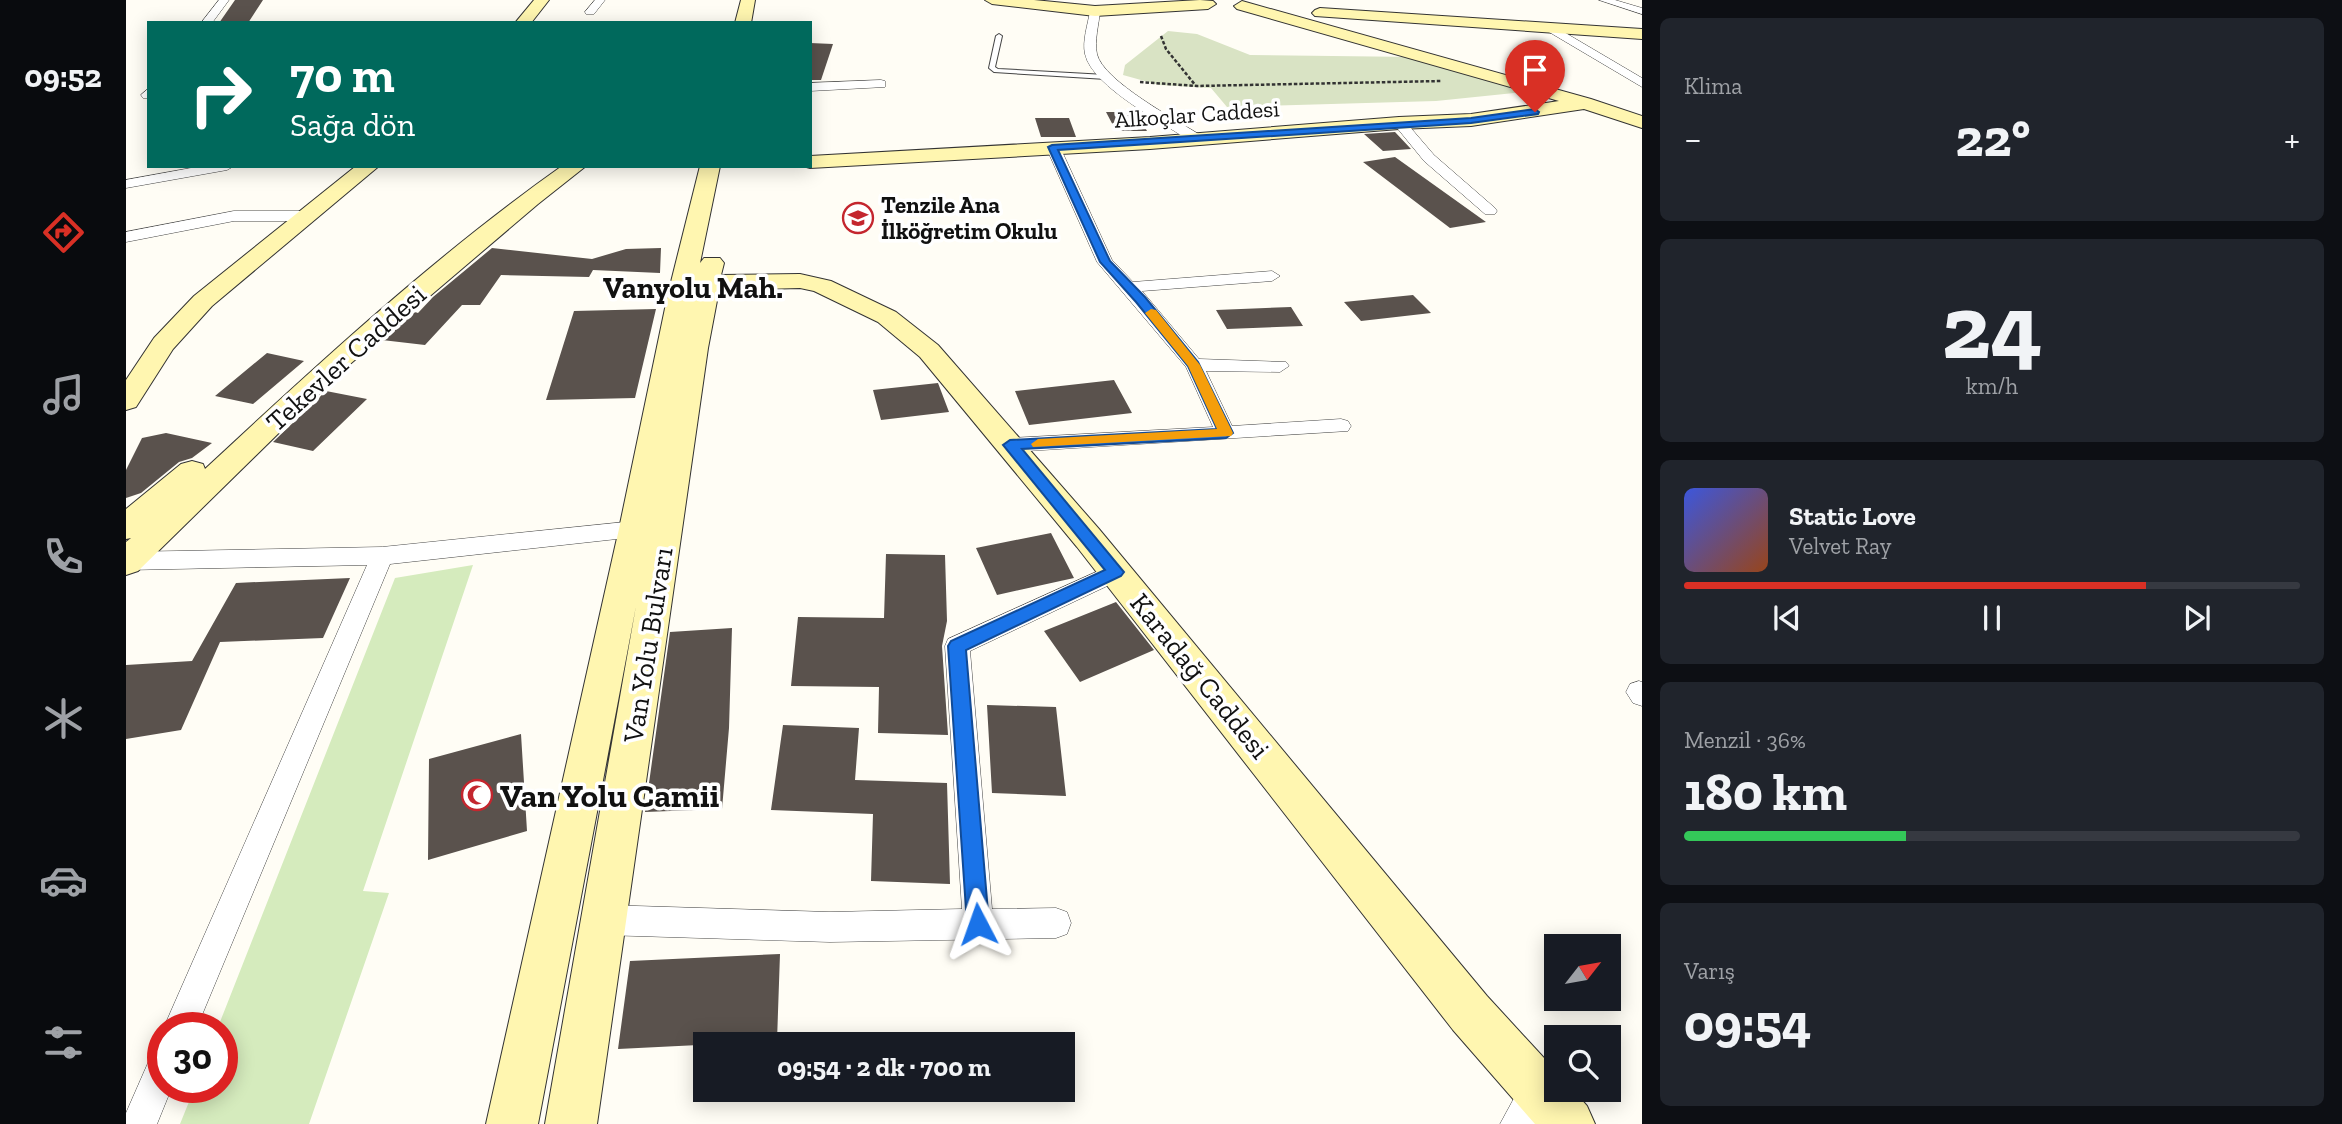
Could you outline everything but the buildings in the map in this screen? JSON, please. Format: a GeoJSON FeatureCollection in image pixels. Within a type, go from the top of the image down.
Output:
{"type":"FeatureCollection","features":[{"type":"Feature","properties":{"kind":"street"},"geometry":{"type":"LineString","coordinates":[[208,21],[224,0]]}},
{"type":"Feature","properties":{"kind":"street"},"geometry":{"type":"LineString","coordinates":[[525,21],[542,0]]}},
{"type":"Feature","properties":{"kind":"street"},"geometry":{"type":"LineString","coordinates":[[590,12],[600,0]]}},
{"type":"Feature","properties":{"kind":"street"},"geometry":{"type":"LineString","coordinates":[[743,21],[748,0]]}},
{"type":"Feature","properties":{"kind":"street"},"geometry":{"type":"LineString","coordinates":[[759,21],[764,0]]}},
{"type":"Feature","properties":{"kind":"street"},"geometry":{"type":"LineString","coordinates":[[992,0],[1095,11],[1220,3],[1642,34]]}},
{"type":"Feature","properties":{"kind":"street"},"geometry":{"type":"LineString","coordinates":[[1604,0],[1642,11]]}},
{"type":"Feature","properties":{"kind":"street"},"geometry":{"type":"LineString","coordinates":[[1220,3],[1585,103],[1642,122]]}},
{"type":"Feature","properties":{"kind":"street"},"geometry":{"type":"LineString","coordinates":[[1095,11],[1091,55],[1098,70],[1197,139]]}},
{"type":"Feature","properties":{"kind":"street"},"geometry":{"type":"LineString","coordinates":[[1548,27],[1642,83]]}},
{"type":"Feature","properties":{"kind":"street"},"geometry":{"type":"LineString","coordinates":[[812,87],[881,84]]}},
{"type":"Feature","properties":{"kind":"street","name":"Alkoçlar Caddesi"},"geometry":{"type":"LineString","coordinates":[[812,162],[1471,120],[1585,103]]}},
{"type":"Feature","properties":{"kind":"street"},"geometry":{"type":"LineString","coordinates":[[1399,123],[1429,158],[1490,211]]}},
{"type":"Feature","properties":{"kind":"street"},"geometry":{"type":"LineString","coordinates":[[1052,147],[1105,262],[1194,365],[1226,433]]}},
{"type":"Feature","properties":{"kind":"street"},"geometry":{"type":"LineString","coordinates":[[126,184],[216,168]]}},
{"type":"Feature","properties":{"kind":"street"},"geometry":{"type":"LineString","coordinates":[[126,401],[163,344],[181,323],[240,269],[366,168]]}},
{"type":"Feature","properties":{"kind":"street"},"geometry":{"type":"LineString","coordinates":[[126,527],[414,283],[558,168]]}},
{"type":"Feature","properties":{"kind":"street","name":"Tekevler Caddesi"},"geometry":{"type":"LineString","coordinates":[[126,561],[334,364],[530,199],[573,168]]}},
{"type":"Feature","properties":{"kind":"street"},"geometry":{"type":"LineString","coordinates":[[512,1124],[635,529],[680,293],[710,168]]}},
{"type":"Feature","properties":{"kind":"street","name":"Van Yolu Bulvarı"},"geometry":{"type":"LineString","coordinates":[[570,1124],[695,348],[728,168]]}},
{"type":"Feature","properties":{"kind":"street"},"geometry":{"type":"LineString","coordinates":[[126,237],[234,216],[305,216]]}},
{"type":"Feature","properties":{"kind":"street"},"geometry":{"type":"LineString","coordinates":[[1129,288],[1272,276]]}},
{"type":"Feature","properties":{"kind":"street","name":"Karadağ Caddesi"},"geometry":{"type":"LineString","coordinates":[[708,283],[800,281],[822,286],[887,317],[929,351],[1116,572],[1469,1013],[1569,1124]]}},
{"type":"Feature","properties":{"kind":"street"},"geometry":{"type":"LineString","coordinates":[[1194,365],[1280,366]]}},
{"type":"Feature","properties":{"kind":"street"},"geometry":{"type":"LineString","coordinates":[[1010,445],[1341,426]]}},
{"type":"Feature","properties":{"kind":"street"},"geometry":{"type":"LineString","coordinates":[[126,561],[382,556],[635,529]]}},
{"type":"Feature","properties":{"kind":"street"},"geometry":{"type":"LineString","coordinates":[[186,1012],[382,556]]}},
{"type":"Feature","properties":{"kind":"street"},"geometry":{"type":"LineString","coordinates":[[978,924],[957,646],[1116,572]]}},
{"type":"Feature","properties":{"kind":"street"},"geometry":{"type":"LineString","coordinates":[[604,920],[830,927],[1056,923]]}},
{"type":"Feature","properties":{"kind":"street"},"geometry":{"type":"LineString","coordinates":[[1518,1124],[1536,1090]]}},
{"type":"Feature","properties":{"kind":"street"},"geometry":{"type":"LineString","coordinates":[[139,1124],[148,1103]]}},
{"type":"Feature","properties":{"kind":"lane"},"geometry":{"type":"LineString","coordinates":[[999,36],[992,68],[996,71],[1106,77]]}},
{"type":"Feature","properties":{"kind":"path"},"geometry":{"type":"LineString","coordinates":[[1161,36],[1166,49],[1197,86]]}},
{"type":"Feature","properties":{"kind":"path"},"geometry":{"type":"LineString","coordinates":[[1132,81],[1197,86],[1424,83],[1492,77]]}},
{"type":"Feature","properties":{"kind":"green space"},"geometry":{"type":"Polygon","coordinates":[[[1168,31],[1197,34],[1250,55],[1415,57],[1524,92],[1436,101],[1227,107],[1211,88],[1159,85],[1123,75],[1125,65],[1168,31]]]}},
{"type":"Feature","properties":{"kind":"green space"},"geometry":{"type":"Polygon","coordinates":[[[473,565],[363,891],[389,893],[309,1124],[180,1124],[189,1103],[238,1103],[238,1012],[224,1012],[395,578],[473,565]]]}},
{"type":"Feature","properties":{"kind":"slow traffic"},"geometry":{"type":"LineString","coordinates":[[1038,444],[1226,433],[1194,365],[1151,313]]}},
{"type":"Feature","properties":{"kind":"place","name":"Tenzile Ana İlköğretim Okulu"},"geometry":{"type":"Point","coordinates":[858,218]}},
{"type":"Feature","properties":{"kind":"place","name":"Van Yolu Camii"},"geometry":{"type":"Point","coordinates":[477,795]}},
{"type":"Feature","properties":{"kind":"district","name":"Vanyolu Mah."},"geometry":{"type":"Point","coordinates":[693,288]}},
{"type":"Feature","properties":{"kind":"route"},"geometry":{"type":"LineString","coordinates":[[978,924],[957,646],[1116,572],[1010,445],[1226,433],[1194,365],[1140,299],[1105,262],[1052,147],[1266,135],[1399,123],[1471,120],[1535,112]]}}]}
